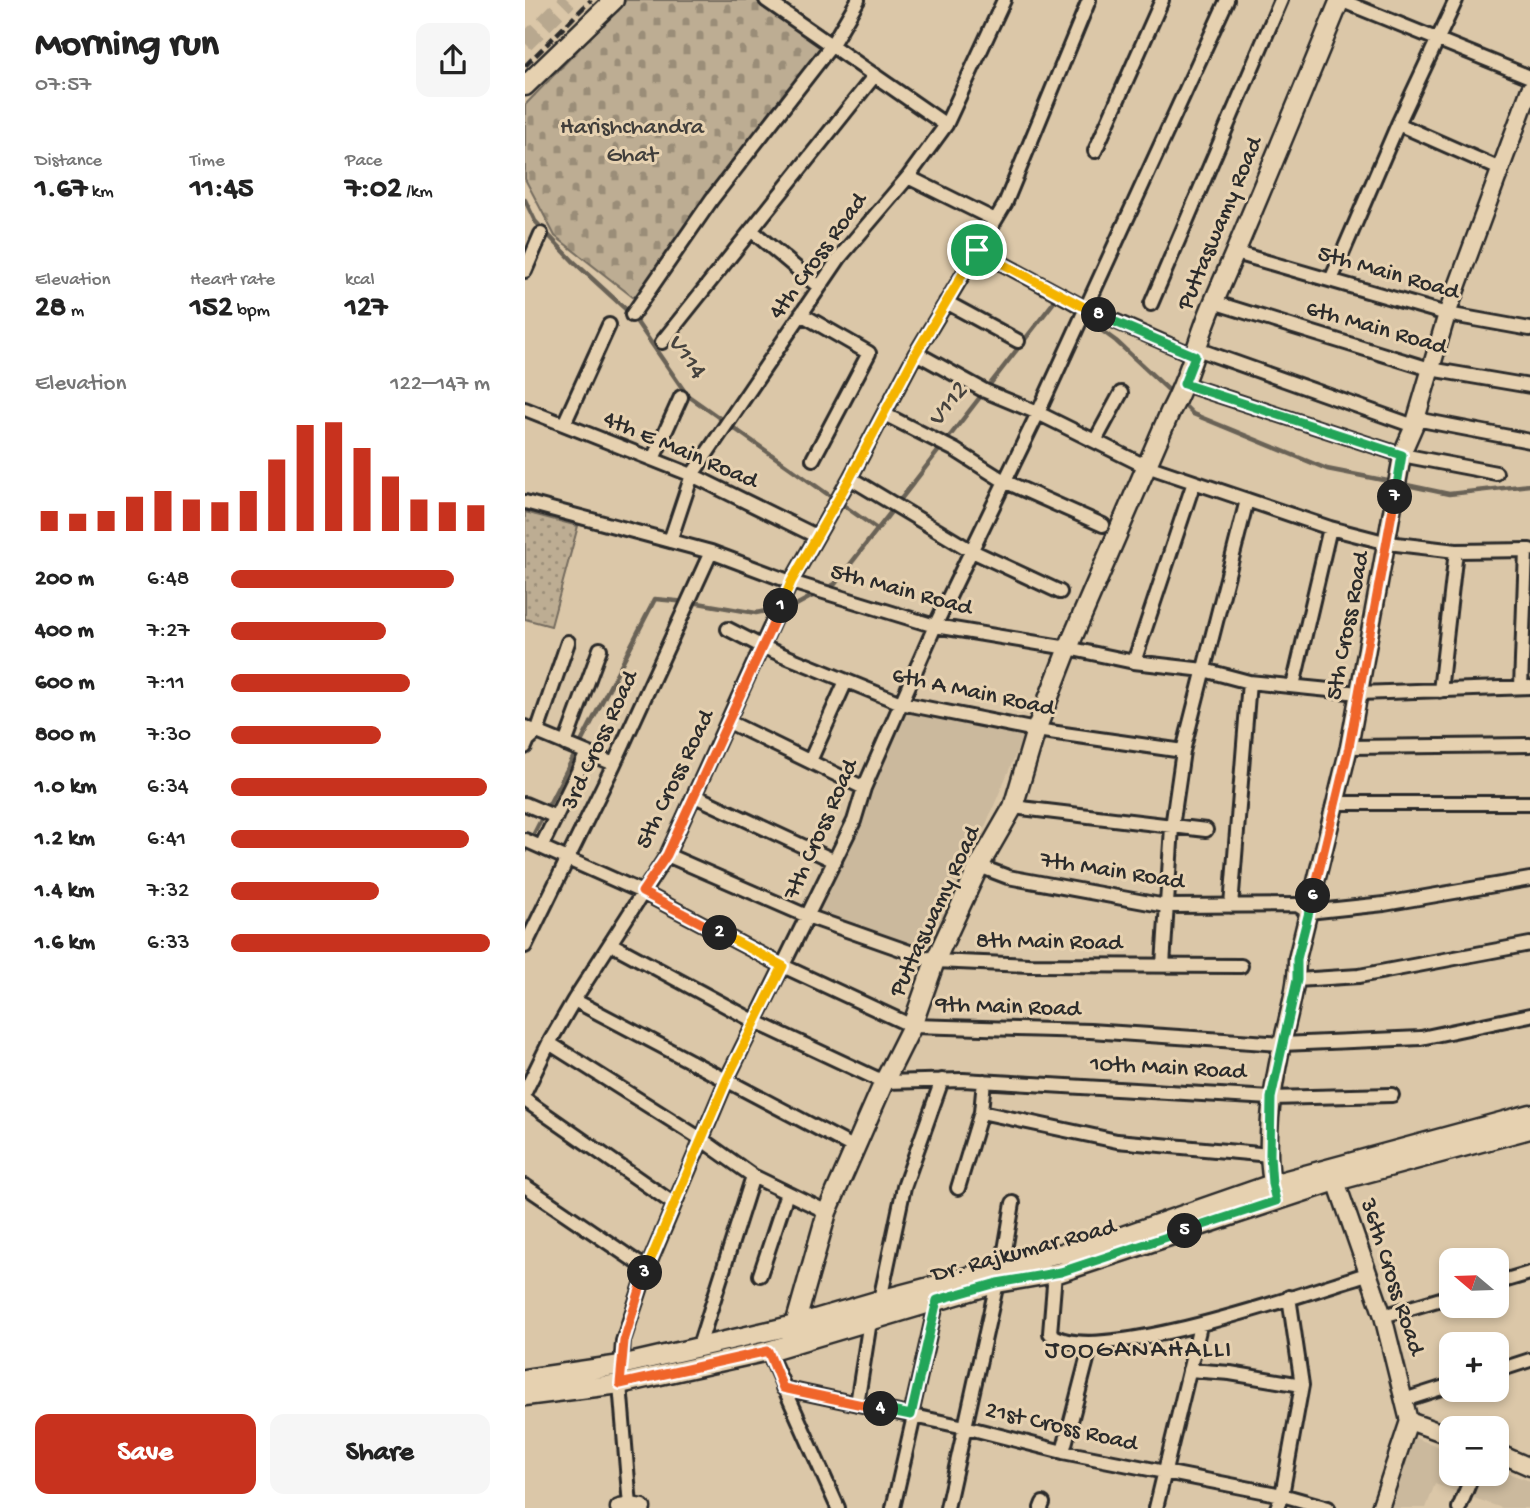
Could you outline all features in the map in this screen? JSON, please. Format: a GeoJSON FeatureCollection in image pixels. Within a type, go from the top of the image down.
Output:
{"type":"FeatureCollection","features":[{"type":"Feature","properties":{"kind":"main road"},"geometry":{"type":"LineString","coordinates":[[525,86],[614,0]]}},
{"type":"Feature","properties":{"kind":"main road","name":"Puttaswamy Road"},"geometry":{"type":"LineString","coordinates":[[795,1325],[827,1212],[884,1082],[912,1026],[935,961],[979,866],[1013,807],[1036,730],[1068,648],[1178,398],[1213,302],[1236,253],[1340,0]]}},
{"type":"Feature","properties":{"kind":"main road","name":"Dr. Rajkumar Road"},"geometry":{"type":"LineString","coordinates":[[525,1396],[620,1384],[768,1351],[937,1300],[999,1276],[1087,1248],[1530,1114]]}},
{"type":"Feature","properties":{"kind":"main road","name":"Dr. Rajkumar Road"},"geometry":{"type":"LineString","coordinates":[[525,1378],[621,1365],[795,1325],[880,1300],[999,1276],[1055,1273],[1274,1192],[1336,1181],[1530,1129]]}},
{"type":"Feature","properties":{"kind":"street"},"geometry":{"type":"LineString","coordinates":[[766,0],[946,124]]}},
{"type":"Feature","properties":{"kind":"street"},"geometry":{"type":"LineString","coordinates":[[632,315],[712,199],[831,46],[859,0]]}},
{"type":"Feature","properties":{"kind":"street","name":"4th Cross Road"},"geometry":{"type":"LineString","coordinates":[[670,541],[692,475],[819,287],[848,247],[908,177],[946,124],[1004,0]]}},
{"type":"Feature","properties":{"kind":"street","name":"5th Cross Road"},"geometry":{"type":"LineString","coordinates":[[525,1092],[574,1000],[667,855],[791,582],[916,353],[1005,204],[1089,0]]}},
{"type":"Feature","properties":{"kind":"street"},"geometry":{"type":"LineString","coordinates":[[1095,151],[1162,0]]}},
{"type":"Feature","properties":{"kind":"street"},"geometry":{"type":"LineString","coordinates":[[1083,313],[1227,0]]}},
{"type":"Feature","properties":{"kind":"street"},"geometry":{"type":"LineString","coordinates":[[1151,304],[1281,0]]}},
{"type":"Feature","properties":{"kind":"street"},"geometry":{"type":"LineString","coordinates":[[1340,0],[1530,77]]}},
{"type":"Feature","properties":{"kind":"street"},"geometry":{"type":"LineString","coordinates":[[1331,280],[1398,124],[1456,0]]}},
{"type":"Feature","properties":{"kind":"street"},"geometry":{"type":"LineString","coordinates":[[662,342],[875,75]]}},
{"type":"Feature","properties":{"kind":"street","name":"5th Cross Road"},"geometry":{"type":"LineString","coordinates":[[1274,1192],[1270,1155],[1271,1098],[1297,980],[1297,959],[1349,747],[1402,455],[1414,426],[1447,314],[1530,89]]}},
{"type":"Feature","properties":{"kind":"street"},"geometry":{"type":"LineString","coordinates":[[1398,124],[1500,169]]}},
{"type":"Feature","properties":{"kind":"street"},"geometry":{"type":"LineString","coordinates":[[908,177],[995,220]]}},
{"type":"Feature","properties":{"kind":"street"},"geometry":{"type":"LineString","coordinates":[[751,230],[819,287]]}},
{"type":"Feature","properties":{"kind":"street"},"geometry":{"type":"LineString","coordinates":[[525,271],[541,234]]}},
{"type":"Feature","properties":{"kind":"street"},"geometry":{"type":"LineString","coordinates":[[977,250],[1083,313],[1196,353],[1414,426],[1421,420],[1530,441]]}},
{"type":"Feature","properties":{"kind":"street","name":"5th Main Road"},"geometry":{"type":"LineString","coordinates":[[1236,253],[1447,314],[1530,329]]}},
{"type":"Feature","properties":{"kind":"street"},"geometry":{"type":"LineString","coordinates":[[946,302],[1018,341]]}},
{"type":"Feature","properties":{"kind":"street","name":"6th Main Road"},"geometry":{"type":"LineString","coordinates":[[1213,302],[1430,369],[1530,386]]}},
{"type":"Feature","properties":{"kind":"street","name":"7th Cross Road"},"geometry":{"type":"LineString","coordinates":[[621,1365],[624,1341],[646,1269],[727,1079],[854,821],[865,788],[935,626],[1083,313]]}},
{"type":"Feature","properties":{"kind":"street"},"geometry":{"type":"LineString","coordinates":[[801,314],[869,353],[813,459]]}},
{"type":"Feature","properties":{"kind":"street"},"geometry":{"type":"LineString","coordinates":[[564,424],[609,325]]}},
{"type":"Feature","properties":{"kind":"street"},"geometry":{"type":"LineString","coordinates":[[916,353],[985,391],[1038,413],[1147,466],[1330,528],[1388,543],[1456,551],[1528,550],[1526,687]]}},
{"type":"Feature","properties":{"kind":"street"},"geometry":{"type":"LineString","coordinates":[[1095,441],[1121,393]]}},
{"type":"Feature","properties":{"kind":"street"},"geometry":{"type":"LineString","coordinates":[[653,459],[681,397]]}},
{"type":"Feature","properties":{"kind":"street"},"geometry":{"type":"LineString","coordinates":[[1178,398],[1402,455],[1496,473]]}},
{"type":"Feature","properties":{"kind":"street","name":"4th E Main Road"},"geometry":{"type":"LineString","coordinates":[[525,409],[692,475],[816,536]]}},
{"type":"Feature","properties":{"kind":"street"},"geometry":{"type":"LineString","coordinates":[[884,414],[944,444],[1004,481],[1103,525]]}},
{"type":"Feature","properties":{"kind":"street"},"geometry":{"type":"LineString","coordinates":[[850,478],[970,550],[1060,592]]}},
{"type":"Feature","properties":{"kind":"street"},"geometry":{"type":"LineString","coordinates":[[1134,662],[1194,482]]}},
{"type":"Feature","properties":{"kind":"street"},"geometry":{"type":"LineString","coordinates":[[1163,965],[1172,827],[1183,751],[1247,500]]}},
{"type":"Feature","properties":{"kind":"street","name":"5th Main Road"},"geometry":{"type":"LineString","coordinates":[[525,502],[711,552],[791,582],[935,626],[1134,662],[1204,670],[1249,682],[1359,693],[1526,687]]}},
{"type":"Feature","properties":{"kind":"street"},"geometry":{"type":"LineString","coordinates":[[1293,686],[1330,528]]}},
{"type":"Feature","properties":{"kind":"street"},"geometry":{"type":"LineString","coordinates":[[1440,691],[1456,551]]}},
{"type":"Feature","properties":{"kind":"street","name":"3rd Cross Road"},"geometry":{"type":"LineString","coordinates":[[525,946],[614,764],[711,552]]}},
{"type":"Feature","properties":{"kind":"street","name":"6th A Main Road"},"geometry":{"type":"LineString","coordinates":[[728,629],[763,647],[901,704],[1036,730],[1183,751]]}},
{"type":"Feature","properties":{"kind":"street"},"geometry":{"type":"LineString","coordinates":[[525,747],[568,642]]}},
{"type":"Feature","properties":{"kind":"street"},"geometry":{"type":"LineString","coordinates":[[534,844],[577,749],[600,649]]}},
{"type":"Feature","properties":{"kind":"street"},"geometry":{"type":"LineString","coordinates":[[810,761],[846,681]]}},
{"type":"Feature","properties":{"kind":"street"},"geometry":{"type":"LineString","coordinates":[[1231,906],[1249,682]]}},
{"type":"Feature","properties":{"kind":"street"},"geometry":{"type":"LineString","coordinates":[[729,722],[865,788]]}},
{"type":"Feature","properties":{"kind":"street"},"geometry":{"type":"LineString","coordinates":[[531,730],[614,764]]}},
{"type":"Feature","properties":{"kind":"street"},"geometry":{"type":"LineString","coordinates":[[1349,747],[1530,745]]}},
{"type":"Feature","properties":{"kind":"street"},"geometry":{"type":"LineString","coordinates":[[695,796],[835,861]]}},
{"type":"Feature","properties":{"kind":"street"},"geometry":{"type":"LineString","coordinates":[[1336,803],[1530,803]]}},
{"type":"Feature","properties":{"kind":"street"},"geometry":{"type":"LineString","coordinates":[[525,804],[548,814]]}},
{"type":"Feature","properties":{"kind":"street"},"geometry":{"type":"LineString","coordinates":[[1013,807],[1206,830]]}},
{"type":"Feature","properties":{"kind":"street","name":"9th Main Road"},"geometry":{"type":"LineString","coordinates":[[534,844],[642,892],[783,966],[912,1026],[1090,1031],[1282,1044],[1421,1038],[1530,1015]]}},
{"type":"Feature","properties":{"kind":"street","name":"8th Main Road"},"geometry":{"type":"LineString","coordinates":[[667,855],[807,916],[935,961],[1029,965],[1241,966]]}},
{"type":"Feature","properties":{"kind":"street","name":"7th Main Road"},"geometry":{"type":"LineString","coordinates":[[979,866],[1008,877],[1166,906],[1297,905],[1308,912],[1384,904],[1530,878]]}},
{"type":"Feature","properties":{"kind":"street"},"geometry":{"type":"LineString","coordinates":[[611,944],[756,1022],[884,1082]]}},
{"type":"Feature","properties":{"kind":"street"},"geometry":{"type":"LineString","coordinates":[[1297,980],[1359,976],[1530,944]]}},
{"type":"Feature","properties":{"kind":"street"},"geometry":{"type":"LineString","coordinates":[[574,1000],[855,1148]]}},
{"type":"Feature","properties":{"kind":"street"},"geometry":{"type":"LineString","coordinates":[[549,1043],[701,1139],[753,1176],[827,1212]]}},
{"type":"Feature","properties":{"kind":"street"},"geometry":{"type":"LineString","coordinates":[[880,1300],[904,1187],[942,1080]]}},
{"type":"Feature","properties":{"kind":"street"},"geometry":{"type":"LineString","coordinates":[[958,1188],[981,1112],[984,1081]]}},
{"type":"Feature","properties":{"kind":"street","name":"10th Main Road"},"geometry":{"type":"LineString","coordinates":[[884,1082],[984,1081],[1271,1098],[1392,1095]]}},
{"type":"Feature","properties":{"kind":"street"},"geometry":{"type":"LineString","coordinates":[[525,1100],[674,1204]]}},
{"type":"Feature","properties":{"kind":"street"},"geometry":{"type":"LineString","coordinates":[[981,1112],[1118,1141],[1270,1155]]}},
{"type":"Feature","properties":{"kind":"street"},"geometry":{"type":"LineString","coordinates":[[699,1346],[753,1176]]}},
{"type":"Feature","properties":{"kind":"street","name":"36th Cross Road"},"geometry":{"type":"LineString","coordinates":[[1336,1181],[1383,1316],[1409,1422]]}},
{"type":"Feature","properties":{"kind":"street"},"geometry":{"type":"LineString","coordinates":[[525,1186],[646,1269]]}},
{"type":"Feature","properties":{"kind":"street"},"geometry":{"type":"LineString","coordinates":[[760,1275],[787,1193]]}},
{"type":"Feature","properties":{"kind":"street"},"geometry":{"type":"LineString","coordinates":[[947,1508],[1013,1203]]}},
{"type":"Feature","properties":{"kind":"street"},"geometry":{"type":"LineString","coordinates":[[1055,1273],[1050,1333],[1056,1337],[1091,1344],[1154,1327],[1200,1326],[1367,1274]]}},
{"type":"Feature","properties":{"kind":"street"},"geometry":{"type":"LineString","coordinates":[[1509,1279],[1530,1273]]}},
{"type":"Feature","properties":{"kind":"street"},"geometry":{"type":"LineString","coordinates":[[1279,1502],[1302,1385],[1289,1297]]}},
{"type":"Feature","properties":{"kind":"street"},"geometry":{"type":"LineString","coordinates":[[893,1508],[937,1300]]}},
{"type":"Feature","properties":{"kind":"street"},"geometry":{"type":"LineString","coordinates":[[1383,1316],[1439,1300]]}},
{"type":"Feature","properties":{"kind":"street"},"geometry":{"type":"LineString","coordinates":[[857,1404],[870,1321]]}},
{"type":"Feature","properties":{"kind":"street"},"geometry":{"type":"LineString","coordinates":[[1156,1508],[1200,1326]]}},
{"type":"Feature","properties":{"kind":"street"},"geometry":{"type":"LineString","coordinates":[[1063,1452],[1091,1344]]}},
{"type":"Feature","properties":{"kind":"street"},"geometry":{"type":"LineString","coordinates":[[768,1351],[838,1508]]}},
{"type":"Feature","properties":{"kind":"street"},"geometry":{"type":"LineString","coordinates":[[1509,1368],[1528,1363]]}},
{"type":"Feature","properties":{"kind":"street"},"geometry":{"type":"LineString","coordinates":[[621,1365],[620,1384],[630,1507]]}},
{"type":"Feature","properties":{"kind":"street"},"geometry":{"type":"LineString","coordinates":[[1189,1370],[1230,1373],[1302,1385]]}},
{"type":"Feature","properties":{"kind":"street","name":"21st Cross Road"},"geometry":{"type":"LineString","coordinates":[[783,1388],[965,1427],[1279,1502],[1328,1508]]}},
{"type":"Feature","properties":{"kind":"street"},"geometry":{"type":"LineString","coordinates":[[1404,1400],[1439,1389]]}},
{"type":"Feature","properties":{"kind":"street"},"geometry":{"type":"LineString","coordinates":[[1380,1508],[1409,1422],[1439,1432]]}},
{"type":"Feature","properties":{"kind":"street"},"geometry":{"type":"LineString","coordinates":[[1509,1458],[1530,1467]]}},
{"type":"Feature","properties":{"kind":"street"},"geometry":{"type":"LineString","coordinates":[[1459,1508],[1468,1486]]}},
{"type":"Feature","properties":{"kind":"shaded area"},"geometry":{"type":"Polygon","coordinates":[[[902,707],[1026,730],[931,954],[813,913],[857,825],[902,707]]]}},
{"type":"Feature","properties":{"kind":"shaded area"},"geometry":{"type":"Polygon","coordinates":[[[1415,1438],[1439,1447],[1439,1485],[1435,1484],[1426,1508],[1388,1508],[1415,1438]]]}},
{"type":"Feature","properties":{"kind":"shaded area"},"geometry":{"type":"Polygon","coordinates":[[[1509,1474],[1530,1481],[1530,1508],[1502,1508],[1441,1486],[1509,1486],[1509,1474]]]}},
{"type":"Feature","properties":{"kind":"green space","name":"Harishchandra Ghat"},"geometry":{"type":"Polygon","coordinates":[[[626,0],[756,0],[833,53],[638,301],[555,236],[525,179],[525,105],[626,0]]]}},
{"type":"Feature","properties":{"kind":"green space"},"geometry":{"type":"Polygon","coordinates":[[[525,512],[578,526],[551,626],[525,619],[525,512]]]}},
{"type":"Feature","properties":{"kind":"waterway","name":"V114"},"geometry":{"type":"LineString","coordinates":[[525,200],[535,221],[573,261],[632,315],[687,395],[877,529]]}},
{"type":"Feature","properties":{"kind":"waterway","name":"V112"},"geometry":{"type":"LineString","coordinates":[[825,589],[835,584],[1057,298],[1116,341],[1175,396]]}},
{"type":"Feature","properties":{"kind":"waterway","name":"V112"},"geometry":{"type":"LineString","coordinates":[[1181,402],[1193,414],[1327,469],[1393,482]]}},
{"type":"Feature","properties":{"kind":"waterway","name":"V112"},"geometry":{"type":"LineString","coordinates":[[1402,484],[1449,494],[1530,485]]}},
{"type":"Feature","properties":{"kind":"waterway","name":"V112"},"geometry":{"type":"LineString","coordinates":[[525,851],[655,599],[756,613],[796,605],[818,593]]}},
{"type":"Feature","properties":{"kind":"tunnel"},"geometry":{"type":"LineString","coordinates":[[525,43],[568,0]]}},
{"type":"Feature","properties":{"kind":"railway"},"geometry":{"type":"LineString","coordinates":[[525,66],[591,0]]}},
{"type":"Feature","properties":{"kind":"district","name":"JOOGANAHALLI"},"geometry":{"type":"Point","coordinates":[1139,1351]}},
{"type":"Feature","properties":{"kind":"route"},"geometry":{"type":"LineString","coordinates":[[977,250],[1085,308],[1195,356],[1184,384],[1402,455],[1349,747],[1297,959],[1297,980],[1271,1098],[1270,1155],[1276,1201],[1061,1272],[997,1283],[937,1300],[911,1415],[783,1388],[768,1351],[620,1384],[624,1341],[646,1269],[727,1079],[783,966],[642,892],[667,855],[791,582],[916,353],[977,250]]}}]}
